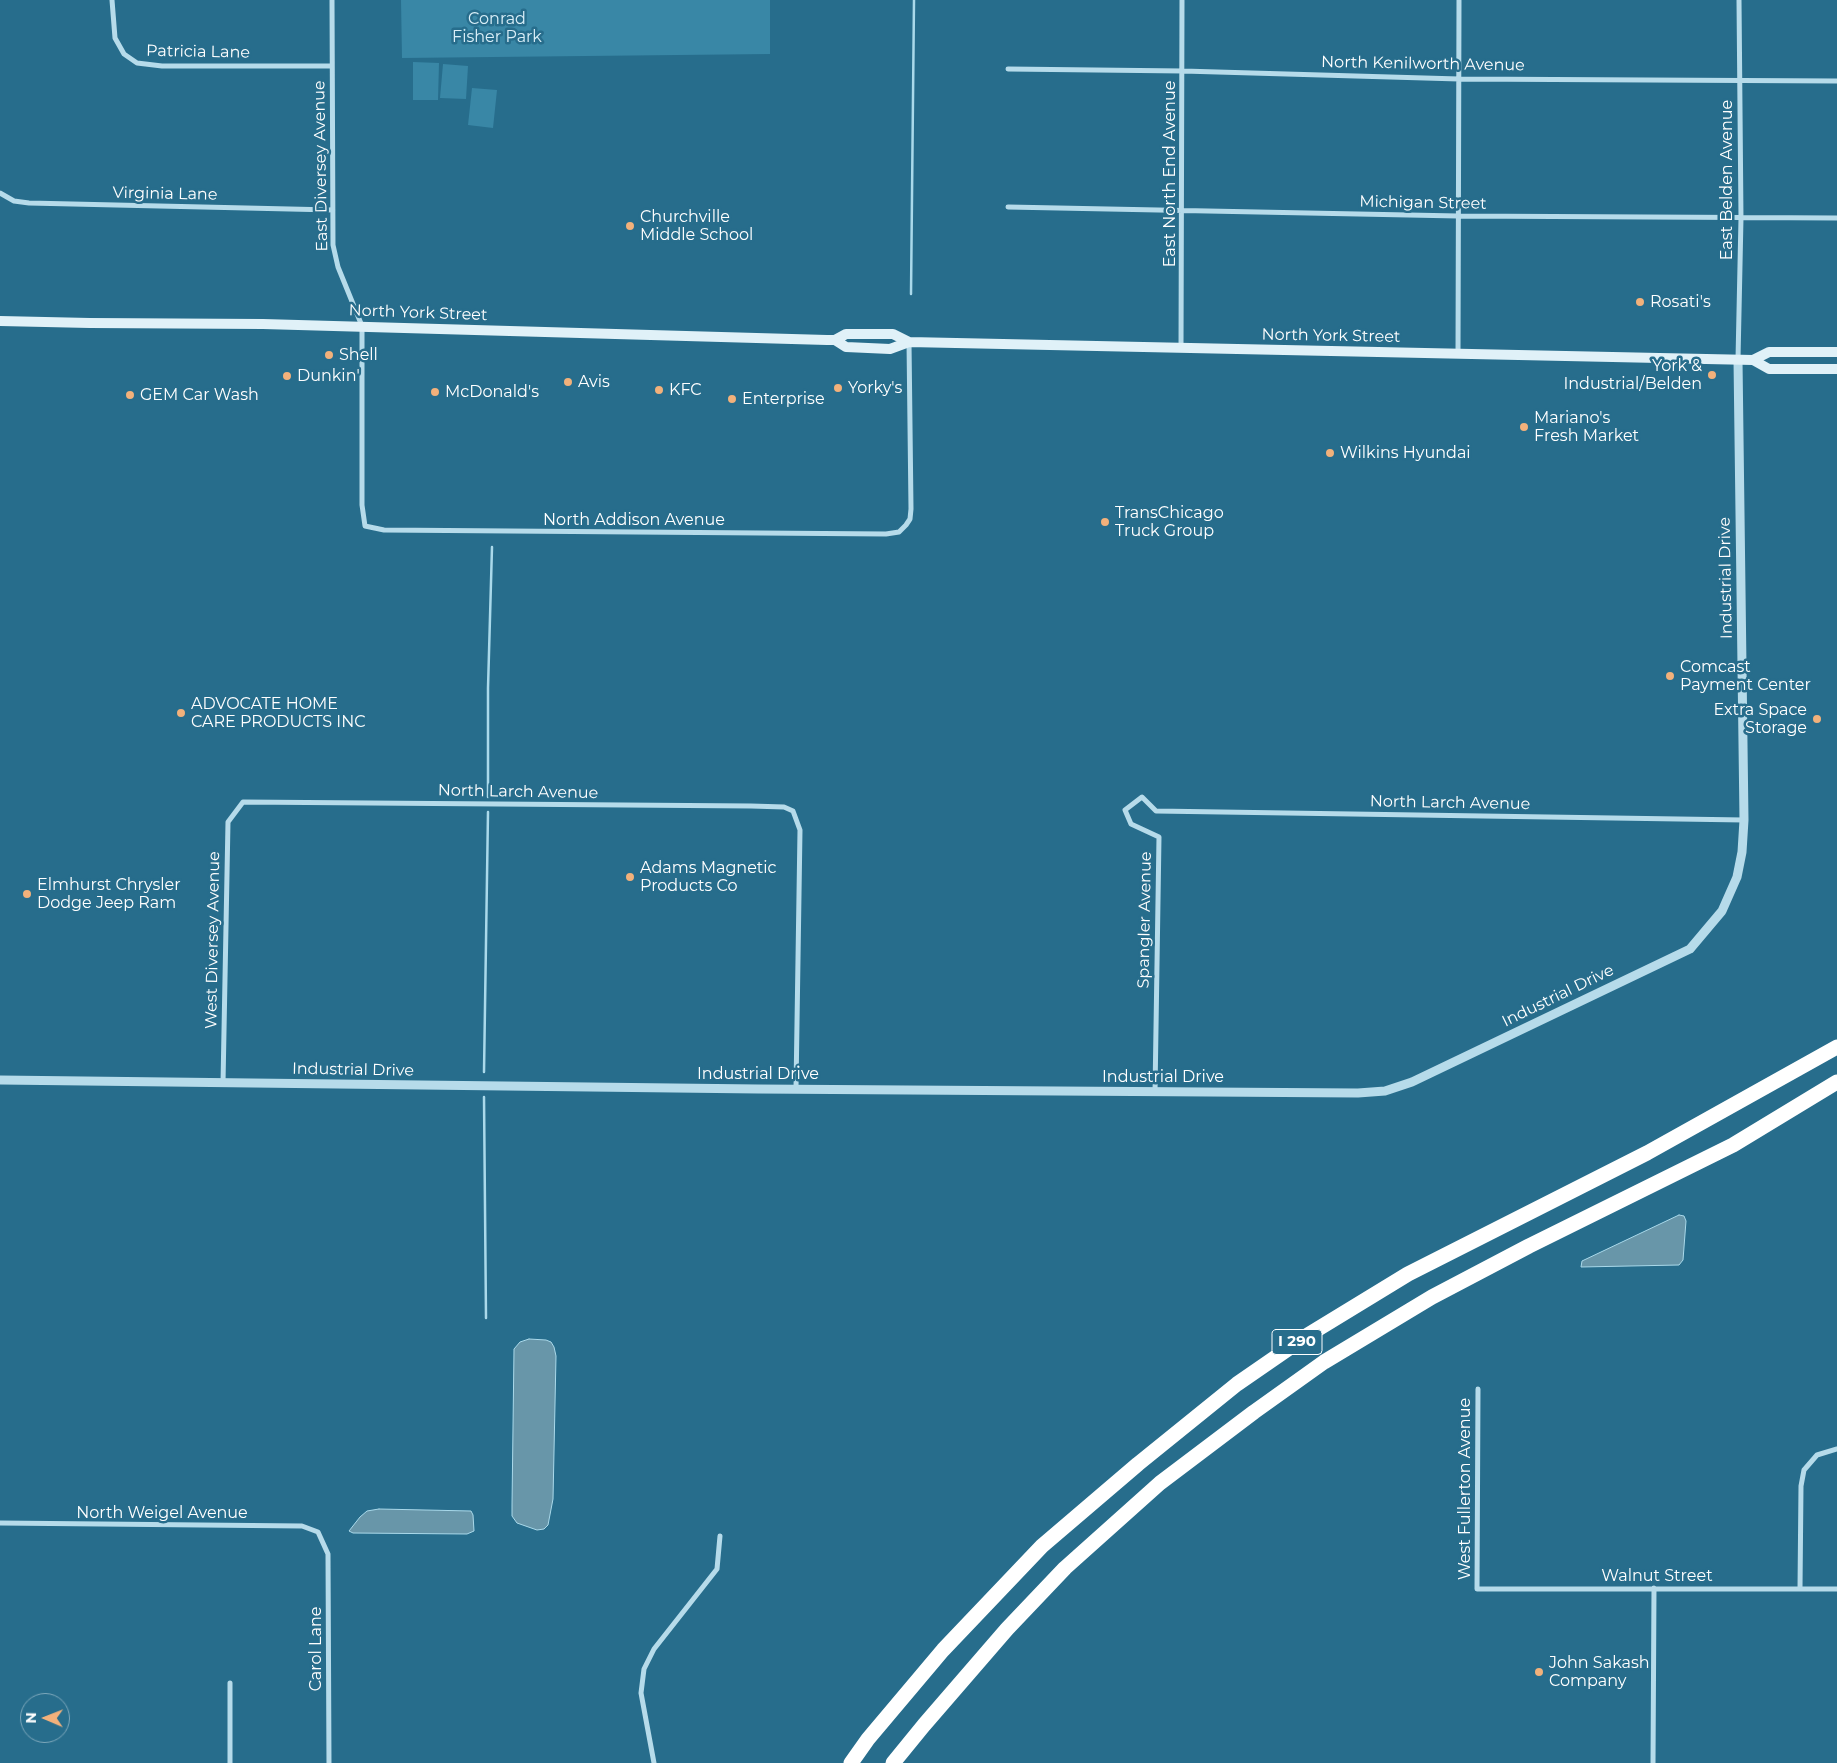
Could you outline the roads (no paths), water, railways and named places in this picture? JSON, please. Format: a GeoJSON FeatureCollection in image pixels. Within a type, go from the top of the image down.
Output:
{"type":"FeatureCollection","features":[{"type":"Feature","properties":{"kind":"highway","name":"I 290"},"geometry":{"type":"LineString","coordinates":[[851,1763],[868,1739],[943,1650],[1042,1546],[1236,1384],[1308,1335],[1408,1274],[1647,1153],[1837,1048]]}},
{"type":"Feature","properties":{"kind":"highway","name":"I 290"},"geometry":{"type":"LineString","coordinates":[[893,1763],[1007,1629],[1065,1568],[1160,1484],[1254,1412],[1324,1362],[1432,1297],[1733,1145],[1837,1082]]}},
{"type":"Feature","properties":{"kind":"main road","name":"North York Street"},"geometry":{"type":"LineString","coordinates":[[0,320],[90,323],[362,326],[835,340],[846,334],[893,334],[909,342]]}},
{"type":"Feature","properties":{"kind":"main road","name":"North York Street"},"geometry":{"type":"LineString","coordinates":[[835,340],[846,347],[890,349],[909,342],[1738,360],[1753,360],[1769,352],[1837,352]]}},
{"type":"Feature","properties":{"kind":"main road","name":"North York Street"},"geometry":{"type":"LineString","coordinates":[[1753,360],[1769,369],[1837,369]]}},
{"type":"Feature","properties":{"kind":"street","name":"Patricia Lane"},"geometry":{"type":"LineString","coordinates":[[112,0],[115,38],[124,54],[137,63],[162,66],[332,66]]}},
{"type":"Feature","properties":{"kind":"street","name":"East Diversey Avenue"},"geometry":{"type":"LineString","coordinates":[[332,0],[333,245],[338,267],[362,326]]}},
{"type":"Feature","properties":{"kind":"street","name":"East North End Avenue"},"geometry":{"type":"LineString","coordinates":[[1181,348],[1182,0]]}},
{"type":"Feature","properties":{"kind":"street"},"geometry":{"type":"LineString","coordinates":[[1458,355],[1459,0]]}},
{"type":"Feature","properties":{"kind":"street","name":"East Belden Avenue"},"geometry":{"type":"LineString","coordinates":[[1738,360],[1741,218],[1739,0]]}},
{"type":"Feature","properties":{"kind":"street","name":"North Kenilworth Avenue"},"geometry":{"type":"LineString","coordinates":[[1008,68],[1459,79],[1837,81]]}},
{"type":"Feature","properties":{"kind":"street","name":"Virginia Lane"},"geometry":{"type":"LineString","coordinates":[[0,193],[14,201],[29,204],[332,210]]}},
{"type":"Feature","properties":{"kind":"street","name":"Michigan Street"},"geometry":{"type":"LineString","coordinates":[[1008,207],[1458,216],[1837,218]]}},
{"type":"Feature","properties":{"kind":"street","name":"North Addison Avenue"},"geometry":{"type":"LineString","coordinates":[[362,326],[362,505],[365,526],[384,530],[877,534],[903,530],[910,519],[911,509],[909,342]]}},
{"type":"Feature","properties":{"kind":"street","name":"Industrial Drive"},"geometry":{"type":"LineString","coordinates":[[0,1080],[432,1086],[470,1084],[535,1087],[1365,1093],[1385,1091],[1412,1082],[1690,949],[1722,911],[1737,877],[1742,852],[1744,820],[1738,360]]}},
{"type":"Feature","properties":{"kind":"street","name":"Spangler Avenue"},"geometry":{"type":"LineString","coordinates":[[1155,1092],[1159,837],[1131,824],[1125,810],[1142,797],[1156,811]]}},
{"type":"Feature","properties":{"kind":"street","name":"North Larch Avenue"},"geometry":{"type":"LineString","coordinates":[[243,802],[784,807],[793,812],[800,830],[796,1088]]}},
{"type":"Feature","properties":{"kind":"street","name":"West Diversey Avenue"},"geometry":{"type":"LineString","coordinates":[[223,1084],[228,822],[243,802]]}},
{"type":"Feature","properties":{"kind":"street","name":"North Larch Avenue"},"geometry":{"type":"LineString","coordinates":[[1156,811],[1744,820]]}},
{"type":"Feature","properties":{"kind":"street","name":"West Fullerton Avenue"},"geometry":{"type":"LineString","coordinates":[[1477,1589],[1478,1389]]}},
{"type":"Feature","properties":{"kind":"street"},"geometry":{"type":"LineString","coordinates":[[1800,1588],[1801,1486],[1804,1470],[1817,1455],[1837,1449]]}},
{"type":"Feature","properties":{"kind":"street","name":"North Weigel Avenue"},"geometry":{"type":"LineString","coordinates":[[0,1523],[302,1526],[318,1532],[320,1536]]}},
{"type":"Feature","properties":{"kind":"street","name":"Carol Lane"},"geometry":{"type":"LineString","coordinates":[[320,1536],[328,1554],[329,1763]]}},
{"type":"Feature","properties":{"kind":"street"},"geometry":{"type":"LineString","coordinates":[[654,1763],[641,1693],[644,1669],[654,1649],[717,1569],[720,1536]]}},
{"type":"Feature","properties":{"kind":"street"},"geometry":{"type":"LineString","coordinates":[[1653,1763],[1654,1588]]}},
{"type":"Feature","properties":{"kind":"street","name":"Walnut Street"},"geometry":{"type":"LineString","coordinates":[[1477,1589],[1837,1588]]}},
{"type":"Feature","properties":{"kind":"street"},"geometry":{"type":"LineString","coordinates":[[230,1683],[230,1763]]}},
{"type":"Feature","properties":{"kind":"waterway"},"geometry":{"type":"LineString","coordinates":[[911,294],[914,0]]}},
{"type":"Feature","properties":{"kind":"waterway"},"geometry":{"type":"LineString","coordinates":[[488,797],[488,688],[492,547]]}},
{"type":"Feature","properties":{"kind":"waterway"},"geometry":{"type":"LineString","coordinates":[[484,1072],[488,812]]}},
{"type":"Feature","properties":{"kind":"waterway"},"geometry":{"type":"LineString","coordinates":[[484,1097],[486,1318]]}},
{"type":"Feature","properties":{"kind":"place","name":"Churchville Middle School"},"geometry":{"type":"Point","coordinates":[630,226]}},
{"type":"Feature","properties":{"kind":"place","name":"Rosati's"},"geometry":{"type":"Point","coordinates":[1640,302]}},
{"type":"Feature","properties":{"kind":"place","name":"Shell"},"geometry":{"type":"Point","coordinates":[329,355]}},
{"type":"Feature","properties":{"kind":"place","name":"York & Industrial/Belden"},"geometry":{"type":"Point","coordinates":[1712,375]}},
{"type":"Feature","properties":{"kind":"place","name":"Dunkin'"},"geometry":{"type":"Point","coordinates":[287,376]}},
{"type":"Feature","properties":{"kind":"place","name":"Avis"},"geometry":{"type":"Point","coordinates":[568,382]}},
{"type":"Feature","properties":{"kind":"place","name":"Yorky's"},"geometry":{"type":"Point","coordinates":[838,388]}},
{"type":"Feature","properties":{"kind":"place","name":"KFC"},"geometry":{"type":"Point","coordinates":[659,390]}},
{"type":"Feature","properties":{"kind":"place","name":"McDonald's"},"geometry":{"type":"Point","coordinates":[435,392]}},
{"type":"Feature","properties":{"kind":"place","name":"GEM Car Wash"},"geometry":{"type":"Point","coordinates":[130,395]}},
{"type":"Feature","properties":{"kind":"place","name":"Enterprise"},"geometry":{"type":"Point","coordinates":[732,399]}},
{"type":"Feature","properties":{"kind":"place","name":"Mariano's Fresh Market"},"geometry":{"type":"Point","coordinates":[1524,427]}},
{"type":"Feature","properties":{"kind":"place","name":"Wilkins Hyundai"},"geometry":{"type":"Point","coordinates":[1330,453]}},
{"type":"Feature","properties":{"kind":"place","name":"TransChicago Truck Group"},"geometry":{"type":"Point","coordinates":[1105,522]}},
{"type":"Feature","properties":{"kind":"place","name":"Comcast Payment Center"},"geometry":{"type":"Point","coordinates":[1670,676]}},
{"type":"Feature","properties":{"kind":"place","name":"ADVOCATE HOME CARE PRODUCTS INC"},"geometry":{"type":"Point","coordinates":[181,713]}},
{"type":"Feature","properties":{"kind":"place","name":"Extra Space Storage"},"geometry":{"type":"Point","coordinates":[1817,719]}},
{"type":"Feature","properties":{"kind":"place","name":"Adams Magnetic Products Co"},"geometry":{"type":"Point","coordinates":[630,877]}},
{"type":"Feature","properties":{"kind":"place","name":"Elmhurst Chrysler Dodge Jeep Ram"},"geometry":{"type":"Point","coordinates":[27,894]}},
{"type":"Feature","properties":{"kind":"place","name":"John Sakash Company"},"geometry":{"type":"Point","coordinates":[1539,1672]}},
{"type":"Feature","properties":{"kind":"park label","name":"Conrad Fisher Park"},"geometry":{"type":"Point","coordinates":[497,28]}}]}
